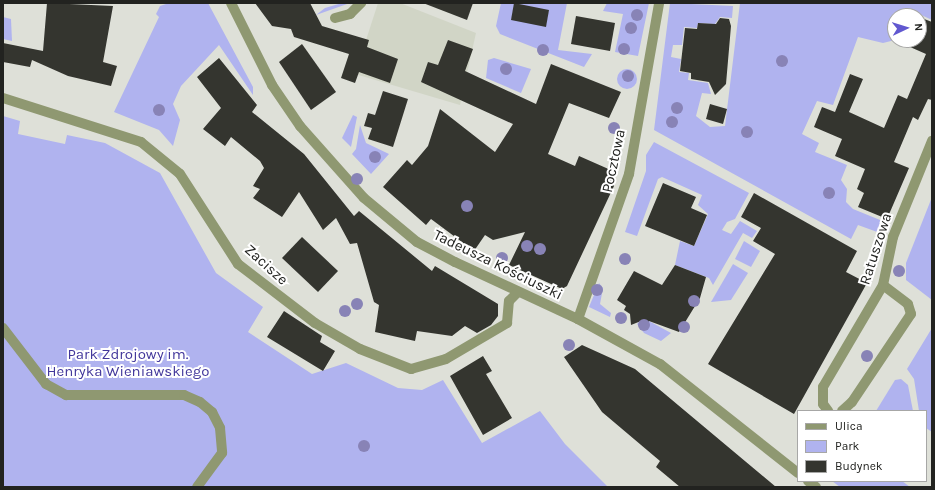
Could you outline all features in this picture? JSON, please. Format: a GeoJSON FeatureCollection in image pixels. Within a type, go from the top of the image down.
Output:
{"type":"FeatureCollection","features":[{"type":"Feature","properties":{"kind":"street","name":"Tadeusza Kościuszki"},"geometry":{"type":"LineString","coordinates":[[231,3],[276,91],[300,126],[364,198],[417,242],[518,292],[578,319],[660,364],[797,472]]}},
{"type":"Feature","properties":{"kind":"street"},"geometry":{"type":"LineString","coordinates":[[335,18],[350,14],[361,3]]}},
{"type":"Feature","properties":{"kind":"street","name":"Pocztowa"},"geometry":{"type":"LineString","coordinates":[[578,319],[609,240],[630,174],[659,3]]}},
{"type":"Feature","properties":{"kind":"street","name":"Zacisze"},"geometry":{"type":"LineString","coordinates":[[3,98],[141,142],[180,174],[238,264],[314,323],[360,349],[411,369],[446,359],[507,323],[509,301],[518,292]]}},
{"type":"Feature","properties":{"kind":"street","name":"Ratuszowa"},"geometry":{"type":"LineString","coordinates":[[826,408],[824,387],[883,285],[893,237],[932,141]]}},
{"type":"Feature","properties":{"kind":"street"},"geometry":{"type":"LineString","coordinates":[[843,410],[852,402],[911,314],[908,304],[883,285]]}},
{"type":"Feature","properties":{"kind":"street"},"geometry":{"type":"LineString","coordinates":[[3,328],[46,384],[66,395],[178,395],[200,402],[212,412],[220,428],[222,453],[197,487]]}},
{"type":"Feature","properties":{"kind":"shaded area"},"geometry":{"type":"Polygon","coordinates":[[[378,3],[400,3],[476,33],[460,105],[355,74],[378,3]]]}},
{"type":"Feature","properties":{"kind":"green space"},"geometry":{"type":"Polygon","coordinates":[[[169,3],[208,3],[253,87],[253,95],[219,45],[181,86],[173,104],[180,120],[173,146],[159,130],[114,112],[159,17],[156,14],[160,6],[169,3]]]}},
{"type":"Feature","properties":{"kind":"green space"},"geometry":{"type":"Polygon","coordinates":[[[342,3],[350,3],[316,15],[325,8],[342,3]]]}},
{"type":"Feature","properties":{"kind":"green space"},"geometry":{"type":"Polygon","coordinates":[[[501,3],[567,3],[558,50],[592,54],[584,67],[500,34],[496,26],[501,3]]]}},
{"type":"Feature","properties":{"kind":"green space"},"geometry":{"type":"Polygon","coordinates":[[[607,3],[649,3],[638,56],[615,52],[623,14],[603,11],[607,3]]]}},
{"type":"Feature","properties":{"kind":"green space"},"geometry":{"type":"Polygon","coordinates":[[[670,3],[733,6],[732,18],[720,17],[715,24],[698,23],[697,28],[684,27],[682,45],[673,45],[671,57],[681,59],[679,72],[689,73],[688,80],[708,83],[711,94],[702,93],[696,116],[710,127],[725,126],[740,3],[932,3],[932,20],[927,18],[927,8],[887,8],[887,42],[883,43],[858,37],[833,105],[817,101],[802,134],[819,143],[815,152],[847,165],[841,180],[847,189],[846,202],[853,209],[885,222],[880,233],[858,225],[851,239],[654,130],[670,3]]]}},
{"type":"Feature","properties":{"kind":"green space"},"geometry":{"type":"Polygon","coordinates":[[[3,17],[11,19],[12,41],[3,39],[3,17]]]}},
{"type":"Feature","properties":{"kind":"green space"},"geometry":{"type":"Polygon","coordinates":[[[494,58],[531,69],[521,93],[486,78],[488,60],[494,58]]]}},
{"type":"Feature","properties":{"kind":"green space"},"geometry":{"type":"Polygon","coordinates":[[[623,69],[631,69],[637,75],[637,83],[631,89],[623,89],[617,83],[617,75],[623,69]]]}},
{"type":"Feature","properties":{"kind":"green space"},"geometry":{"type":"Polygon","coordinates":[[[353,115],[357,117],[351,147],[342,138],[353,115]]]}},
{"type":"Feature","properties":{"kind":"green space","name":"Park Zdrojowy im. Henryka Wieniawskiego"},"geometry":{"type":"Polygon","coordinates":[[[3,116],[20,121],[18,134],[65,144],[67,135],[105,143],[160,173],[216,273],[263,307],[248,332],[312,374],[346,363],[398,388],[422,390],[443,380],[482,443],[540,411],[565,444],[608,487],[3,487],[3,116]]]}},
{"type":"Feature","properties":{"kind":"green space"},"geometry":{"type":"Polygon","coordinates":[[[360,125],[366,143],[389,154],[371,174],[352,154],[356,149],[360,125]]]}},
{"type":"Feature","properties":{"kind":"green space"},"geometry":{"type":"Polygon","coordinates":[[[654,142],[749,193],[735,219],[727,222],[722,230],[731,234],[740,221],[757,231],[752,238],[743,233],[713,285],[709,278],[675,265],[680,241],[694,246],[708,214],[698,205],[702,195],[662,177],[658,179],[637,236],[625,232],[646,171],[646,155],[654,142]]]}},
{"type":"Feature","properties":{"kind":"green space"},"geometry":{"type":"Polygon","coordinates":[[[932,197],[932,300],[906,280],[906,263],[932,197]]]}},
{"type":"Feature","properties":{"kind":"green space"},"geometry":{"type":"Polygon","coordinates":[[[744,241],[760,251],[751,267],[735,259],[744,241]]]}},
{"type":"Feature","properties":{"kind":"green space"},"geometry":{"type":"Polygon","coordinates":[[[733,264],[748,273],[731,300],[711,302],[733,264]]]}},
{"type":"Feature","properties":{"kind":"green space"},"geometry":{"type":"Polygon","coordinates":[[[599,283],[603,288],[600,304],[611,313],[610,317],[589,307],[599,283]]]}},
{"type":"Feature","properties":{"kind":"green space"},"geometry":{"type":"Polygon","coordinates":[[[640,321],[647,325],[649,321],[671,333],[661,341],[644,333],[637,324],[640,321]]]}},
{"type":"Feature","properties":{"kind":"green space"},"geometry":{"type":"Polygon","coordinates":[[[932,328],[932,432],[927,429],[927,410],[919,410],[914,379],[907,369],[932,328]]]}},
{"type":"Feature","properties":{"kind":"green space"},"geometry":{"type":"Polygon","coordinates":[[[901,379],[908,385],[913,410],[877,410],[895,380],[901,379]]]}},
{"type":"Feature","properties":{"kind":"green space"},"geometry":{"type":"Polygon","coordinates":[[[833,482],[903,482],[910,487],[840,487],[833,482]]]}},
{"type":"Feature","properties":{"kind":"building"},"geometry":{"type":"Polygon","coordinates":[[[47,3],[113,6],[103,62],[117,66],[111,86],[68,76],[32,60],[30,67],[3,62],[3,43],[43,51],[47,3]]]}},
{"type":"Feature","properties":{"kind":"building"},"geometry":{"type":"Polygon","coordinates":[[[255,3],[310,3],[322,26],[369,40],[367,47],[398,59],[390,83],[359,72],[355,83],[341,78],[349,54],[294,37],[291,29],[272,26],[255,3]]]}},
{"type":"Feature","properties":{"kind":"building"},"geometry":{"type":"Polygon","coordinates":[[[423,3],[473,3],[467,20],[423,3]]]}},
{"type":"Feature","properties":{"kind":"building"},"geometry":{"type":"Polygon","coordinates":[[[514,3],[549,10],[546,27],[511,20],[514,3]]]}},
{"type":"Feature","properties":{"kind":"building"},"geometry":{"type":"Polygon","coordinates":[[[576,16],[615,23],[610,51],[571,44],[576,16]]]}},
{"type":"Feature","properties":{"kind":"building"},"geometry":{"type":"Polygon","coordinates":[[[720,18],[729,19],[731,26],[726,84],[715,95],[709,82],[691,79],[691,73],[680,71],[685,28],[697,29],[698,23],[716,24],[720,18]]]}},
{"type":"Feature","properties":{"kind":"building"},"geometry":{"type":"Polygon","coordinates":[[[927,20],[932,22],[932,100],[928,99],[918,120],[913,117],[894,162],[909,168],[887,219],[858,207],[864,193],[857,189],[865,169],[835,156],[842,139],[814,127],[822,107],[835,112],[850,74],[863,79],[849,112],[884,128],[898,95],[907,99],[926,54],[912,48],[927,48],[927,20]]]}},
{"type":"Feature","properties":{"kind":"building"},"geometry":{"type":"Polygon","coordinates":[[[448,40],[473,49],[465,71],[536,104],[551,64],[621,92],[609,118],[569,103],[548,154],[575,166],[579,156],[613,171],[614,186],[567,286],[562,289],[509,265],[525,232],[493,240],[485,235],[474,251],[431,219],[426,225],[383,187],[407,160],[412,165],[428,146],[440,109],[495,152],[513,124],[421,82],[428,62],[438,65],[448,40]]]}},
{"type":"Feature","properties":{"kind":"building"},"geometry":{"type":"Polygon","coordinates":[[[302,44],[336,92],[311,110],[279,62],[302,44]]]}},
{"type":"Feature","properties":{"kind":"building"},"geometry":{"type":"Polygon","coordinates":[[[219,58],[257,105],[252,112],[304,154],[354,216],[359,211],[432,271],[435,266],[498,304],[498,316],[491,325],[477,333],[465,326],[452,336],[417,331],[415,341],[375,332],[379,305],[374,302],[357,243],[350,244],[336,218],[323,230],[299,192],[282,217],[253,198],[260,189],[253,186],[264,168],[260,161],[231,137],[225,146],[203,129],[221,108],[197,77],[219,58]]]}},
{"type":"Feature","properties":{"kind":"building"},"geometry":{"type":"Polygon","coordinates":[[[383,91],[408,99],[393,147],[368,139],[372,128],[364,126],[368,113],[375,115],[383,91]]]}},
{"type":"Feature","properties":{"kind":"building"},"geometry":{"type":"Polygon","coordinates":[[[710,104],[727,109],[723,124],[706,119],[710,104]]]}},
{"type":"Feature","properties":{"kind":"building"},"geometry":{"type":"Polygon","coordinates":[[[663,183],[696,197],[691,208],[707,215],[694,246],[645,226],[663,183]]]}},
{"type":"Feature","properties":{"kind":"building"},"geometry":{"type":"Polygon","coordinates":[[[754,193],[857,251],[846,272],[867,283],[794,414],[708,364],[775,254],[753,241],[761,228],[741,217],[754,193]]]}},
{"type":"Feature","properties":{"kind":"building"},"geometry":{"type":"Polygon","coordinates":[[[302,237],[338,271],[318,292],[282,258],[302,237]]]}},
{"type":"Feature","properties":{"kind":"building"},"geometry":{"type":"Polygon","coordinates":[[[675,265],[706,277],[700,298],[679,332],[649,321],[647,325],[641,321],[631,325],[630,314],[624,310],[626,306],[617,300],[634,271],[662,285],[675,265]]]}},
{"type":"Feature","properties":{"kind":"building"},"geometry":{"type":"Polygon","coordinates":[[[284,311],[322,336],[320,342],[335,351],[323,371],[267,337],[284,311]]]}},
{"type":"Feature","properties":{"kind":"building"},"geometry":{"type":"Polygon","coordinates":[[[582,345],[635,369],[776,487],[680,487],[656,467],[660,461],[602,412],[564,357],[582,345]]]}},
{"type":"Feature","properties":{"kind":"building"},"geometry":{"type":"Polygon","coordinates":[[[483,356],[492,371],[486,374],[512,418],[483,435],[450,376],[483,356]]]}}]}
